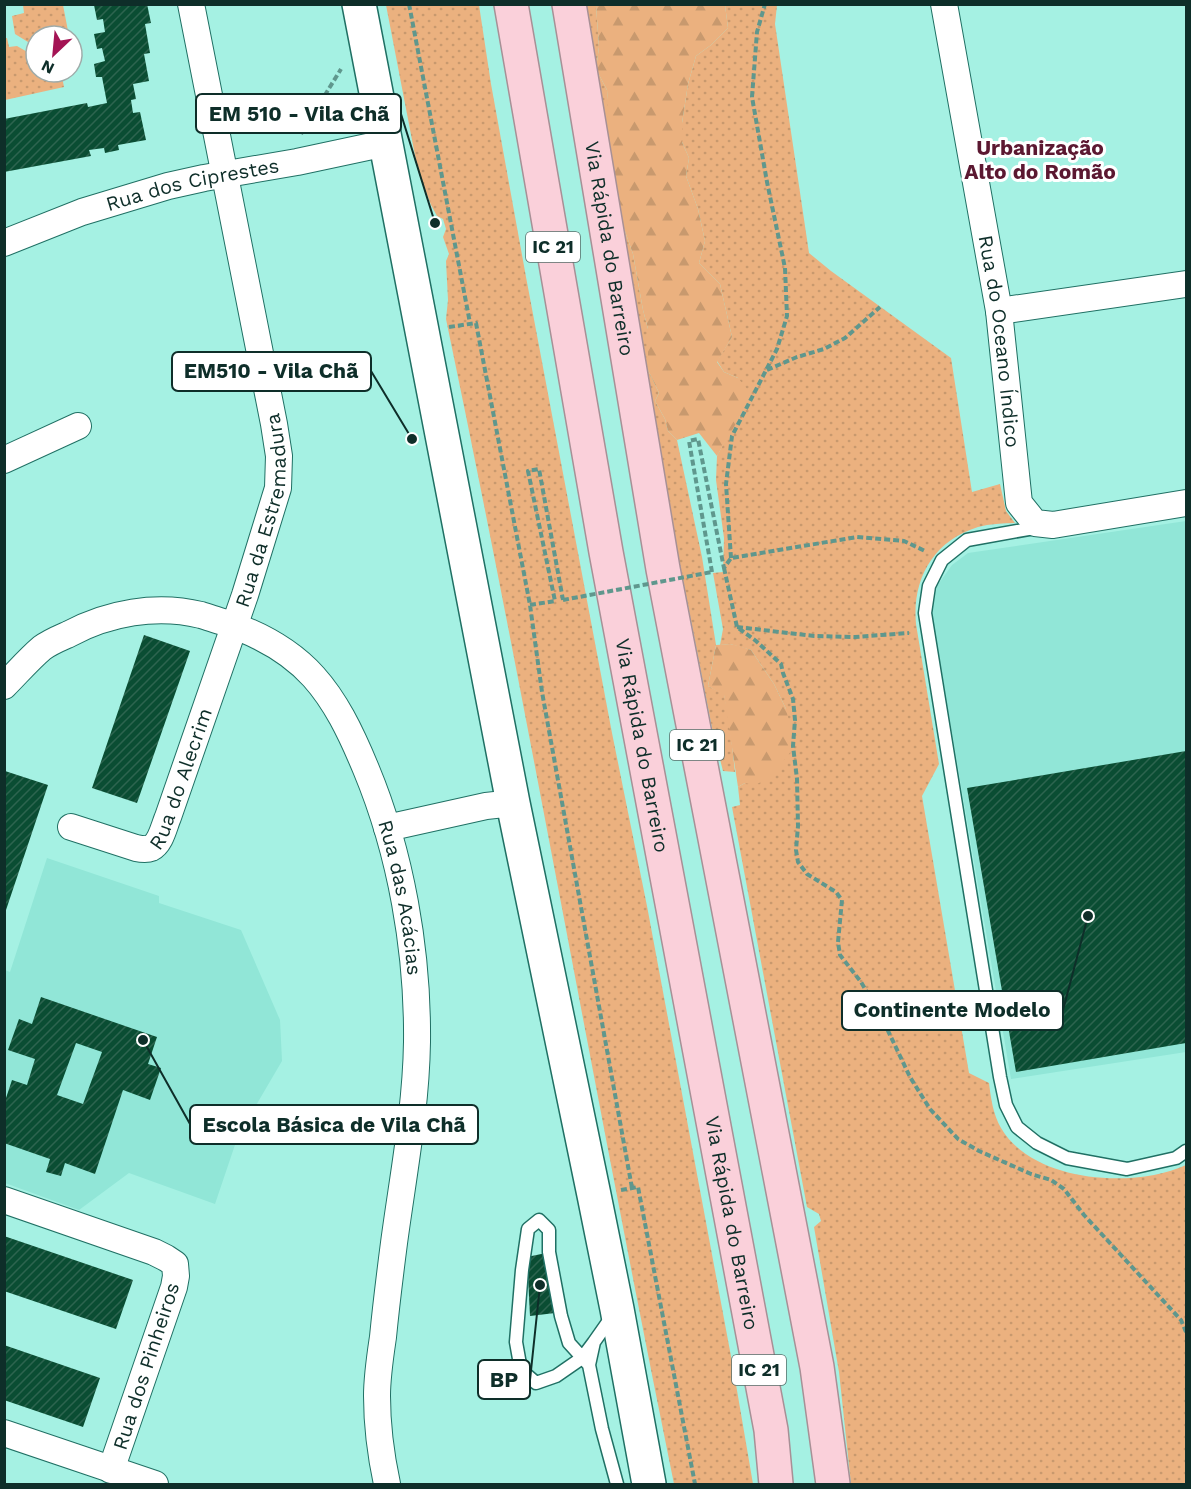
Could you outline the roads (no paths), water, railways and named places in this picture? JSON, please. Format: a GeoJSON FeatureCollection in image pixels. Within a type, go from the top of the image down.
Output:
{"type":"FeatureCollection","features":[{"type":"Feature","properties":{"kind":"highway","name":"Via Rápida do Barreiro"},"geometry":{"type":"LineString","coordinates":[[511,4],[608,564],[771,1430],[776,1485]]}},
{"type":"Feature","properties":{"kind":"highway","name":"Via Rápida do Barreiro"},"geometry":{"type":"LineString","coordinates":[[569,4],[663,569],[817,1367],[833,1485]]}},
{"type":"Feature","properties":{"kind":"main road"},"geometry":{"type":"LineString","coordinates":[[359,4],[513,803],[617,1309],[649,1485]]}},
{"type":"Feature","properties":{"kind":"street","name":"Rua da Estremadura"},"geometry":{"type":"LineString","coordinates":[[191,4],[279,456],[278,488],[234,626]]}},
{"type":"Feature","properties":{"kind":"street","name":"Rua do Oceano Índico"},"geometry":{"type":"LineString","coordinates":[[944,4],[999,311],[1019,503],[1035,523],[1053,525]]}},
{"type":"Feature","properties":{"kind":"street","name":"Rua dos Ciprestes"},"geometry":{"type":"LineString","coordinates":[[4,243],[82,212],[168,186],[386,143]]}},
{"type":"Feature","properties":{"kind":"street"},"geometry":{"type":"LineString","coordinates":[[999,311],[1186,284]]}},
{"type":"Feature","properties":{"kind":"street"},"geometry":{"type":"LineString","coordinates":[[4,460],[78,426]]}},
{"type":"Feature","properties":{"kind":"street"},"geometry":{"type":"LineString","coordinates":[[1053,525],[1186,503]]}},
{"type":"Feature","properties":{"kind":"street","name":"Rua das Acácias"},"geometry":{"type":"LineString","coordinates":[[4,686],[43,647],[84,626],[125,613],[164,610],[200,615],[234,626],[291,654],[319,682],[333,701],[352,735],[387,828],[402,886],[415,993],[417,1043],[413,1100],[378,1377],[377,1416],[387,1485]]}},
{"type":"Feature","properties":{"kind":"street","name":"Rua do Alecrim"},"geometry":{"type":"LineString","coordinates":[[71,827],[136,848],[152,848],[157,842],[168,817],[234,626]]}},
{"type":"Feature","properties":{"kind":"street"},"geometry":{"type":"LineString","coordinates":[[387,828],[486,806],[513,803]]}},
{"type":"Feature","properties":{"kind":"street","name":"Rua dos Pinheiros"},"geometry":{"type":"LineString","coordinates":[[4,1200],[154,1252],[175,1264],[177,1276],[174,1287],[111,1470]]}},
{"type":"Feature","properties":{"kind":"street"},"geometry":{"type":"LineString","coordinates":[[4,1433],[155,1485]]}},
{"type":"Feature","properties":{"kind":"lane"},"geometry":{"type":"LineString","coordinates":[[1053,525],[967,540],[942,560],[929,586],[925,613],[1000,1077],[1006,1105],[1017,1127],[1037,1143],[1067,1158],[1127,1168],[1176,1158],[1186,1151]]}},
{"type":"Feature","properties":{"kind":"lane"},"geometry":{"type":"LineString","coordinates":[[617,1309],[594,1342],[586,1362],[536,1383],[520,1370],[516,1342],[528,1229],[539,1220],[549,1230],[549,1252],[561,1316],[569,1343],[586,1362],[617,1485]]}},
{"type":"Feature","properties":{"kind":"place","name":"EM 510 - Vila Chã"},"geometry":{"type":"Point","coordinates":[435,223]}},
{"type":"Feature","properties":{"kind":"place","name":"EM510 - Vila Chã"},"geometry":{"type":"Point","coordinates":[412,439]}},
{"type":"Feature","properties":{"kind":"place","name":"Continente Modelo"},"geometry":{"type":"Point","coordinates":[1088,916]}},
{"type":"Feature","properties":{"kind":"place","name":"Escola Básica de Vila Chã"},"geometry":{"type":"Point","coordinates":[143,1040]}},
{"type":"Feature","properties":{"kind":"place","name":"BP"},"geometry":{"type":"Point","coordinates":[540,1285]}},
{"type":"Feature","properties":{"kind":"district","name":"Urbanização Alto do Romão"},"geometry":{"type":"Point","coordinates":[1040,160]}}]}
